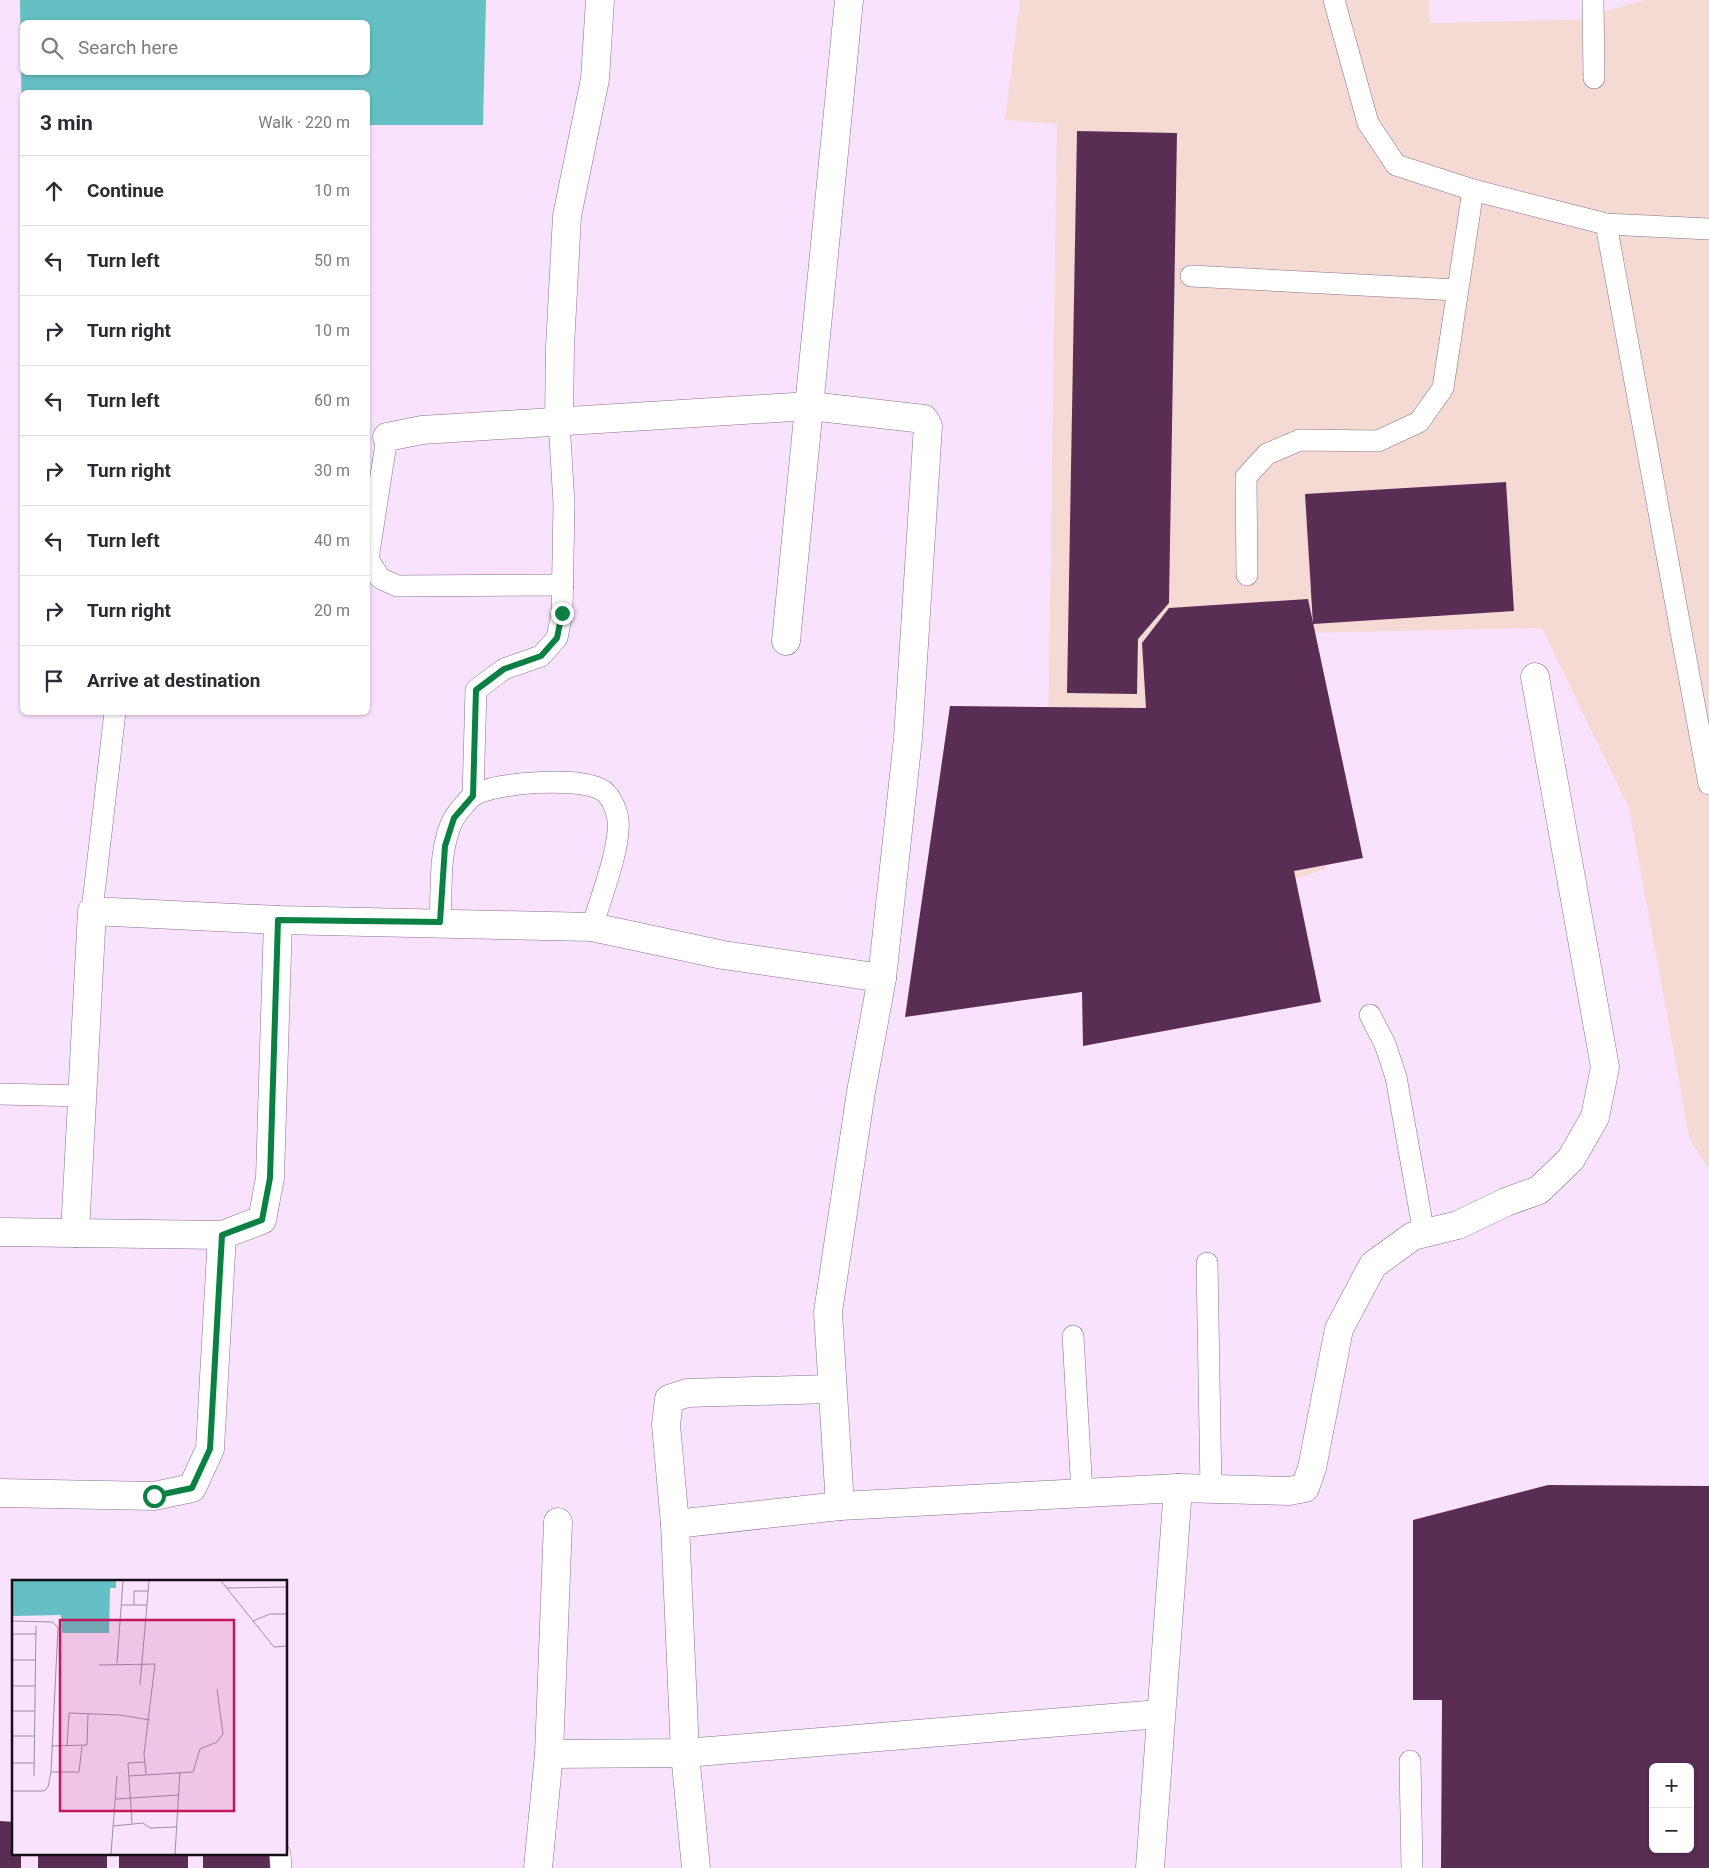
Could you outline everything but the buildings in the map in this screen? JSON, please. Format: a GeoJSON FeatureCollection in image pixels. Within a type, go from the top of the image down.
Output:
{"type":"FeatureCollection","features":[{"type":"Feature","properties":{"kind":"street"},"geometry":{"type":"LineString","coordinates":[[559,422],[560,347],[567,216],[595,79],[600,0]]}},
{"type":"Feature","properties":{"kind":"street"},"geometry":{"type":"LineString","coordinates":[[786,641],[849,0]]}},
{"type":"Feature","properties":{"kind":"street"},"geometry":{"type":"LineString","coordinates":[[388,437],[422,430],[810,406],[924,419],[930,435],[908,738],[882,978],[861,1092],[828,1312],[831,1389],[840,1506]]}},
{"type":"Feature","properties":{"kind":"street"},"geometry":{"type":"LineString","coordinates":[[675,1524],[840,1506],[1178,1488],[1289,1491],[1305,1488],[1312,1468],[1339,1329],[1373,1266],[1413,1236],[1458,1225],[1506,1202],[1539,1190],[1571,1159],[1595,1117],[1605,1067],[1536,677]]}},
{"type":"Feature","properties":{"kind":"street"},"geometry":{"type":"LineString","coordinates":[[75,1233],[92,911],[278,920],[440,922],[592,927],[723,955],[882,978]]}},
{"type":"Feature","properties":{"kind":"street"},"geometry":{"type":"LineString","coordinates":[[0,1232],[222,1235],[262,1220],[270,1178],[278,920]]}},
{"type":"Feature","properties":{"kind":"street"},"geometry":{"type":"LineString","coordinates":[[0,1493],[154,1496],[192,1488],[210,1449],[222,1235]]}},
{"type":"Feature","properties":{"kind":"street"},"geometry":{"type":"LineString","coordinates":[[696,1868],[685,1752],[675,1524],[666,1425],[669,1399],[687,1394],[831,1389]]}},
{"type":"Feature","properties":{"kind":"street"},"geometry":{"type":"LineString","coordinates":[[1150,1868],[1178,1488]]}},
{"type":"Feature","properties":{"kind":"street"},"geometry":{"type":"LineString","coordinates":[[538,1868],[549,1754],[558,1522]]}},
{"type":"Feature","properties":{"kind":"street"},"geometry":{"type":"LineString","coordinates":[[549,1754],[685,1752],[1160,1714]]}},
{"type":"Feature","properties":{"kind":"lane"},"geometry":{"type":"LineString","coordinates":[[1334,0],[1368,123],[1396,165],[1473,190],[1606,224],[1709,229]]}},
{"type":"Feature","properties":{"kind":"lane"},"geometry":{"type":"LineString","coordinates":[[1593,0],[1594,78]]}},
{"type":"Feature","properties":{"kind":"lane"},"geometry":{"type":"LineString","coordinates":[[1247,575],[1246,477],[1266,454],[1300,440],[1378,441],[1419,422],[1443,388],[1473,190]]}},
{"type":"Feature","properties":{"kind":"lane"},"geometry":{"type":"LineString","coordinates":[[1606,224],[1709,784]]}},
{"type":"Feature","properties":{"kind":"lane"},"geometry":{"type":"LineString","coordinates":[[1191,276],[1457,290]]}},
{"type":"Feature","properties":{"kind":"lane"},"geometry":{"type":"LineString","coordinates":[[473,796],[476,690],[504,669],[541,656],[557,638],[562,613],[564,504],[559,422]]}},
{"type":"Feature","properties":{"kind":"lane"},"geometry":{"type":"LineString","coordinates":[[370,547],[388,437]]}},
{"type":"Feature","properties":{"kind":"lane"},"geometry":{"type":"LineString","coordinates":[[370,562],[380,578],[398,586],[563,585]]}},
{"type":"Feature","properties":{"kind":"lane"},"geometry":{"type":"LineString","coordinates":[[92,911],[115,715]]}},
{"type":"Feature","properties":{"kind":"lane"},"geometry":{"type":"LineString","coordinates":[[440,922],[445,846],[454,818],[473,796],[500,786],[572,781],[601,789],[612,802],[618,820],[616,841],[592,927]]}},
{"type":"Feature","properties":{"kind":"lane"},"geometry":{"type":"LineString","coordinates":[[1370,1015],[1384,1044],[1396,1077],[1424,1234]]}},
{"type":"Feature","properties":{"kind":"lane"},"geometry":{"type":"LineString","coordinates":[[0,1094],[82,1096]]}},
{"type":"Feature","properties":{"kind":"lane"},"geometry":{"type":"LineString","coordinates":[[1207,1263],[1211,1488]]}},
{"type":"Feature","properties":{"kind":"lane"},"geometry":{"type":"LineString","coordinates":[[1073,1336],[1082,1493]]}},
{"type":"Feature","properties":{"kind":"lane"},"geometry":{"type":"LineString","coordinates":[[1410,1762],[1412,1868]]}},
{"type":"Feature","properties":{"kind":"shaded area"},"geometry":{"type":"Polygon","coordinates":[[[20,0],[486,0],[483,125],[370,125],[370,90],[21,90],[21,75],[370,75],[370,20],[20,20],[20,0]]]}},
{"type":"Feature","properties":{"kind":"shaded area"},"geometry":{"type":"Polygon","coordinates":[[[1020,0],[1429,0],[1430,23],[1577,20],[1644,0],[1709,0],[1709,1169],[1690,1140],[1629,808],[1542,628],[1301,633],[1326,869],[1196,912],[1048,739],[1057,124],[1005,120],[1020,0]]]}},
{"type":"Feature","properties":{"kind":"route"},"geometry":{"type":"LineString","coordinates":[[154,1496],[192,1488],[210,1449],[222,1235],[262,1220],[270,1178],[278,920],[440,922],[445,846],[454,818],[473,796],[476,690],[504,669],[541,656],[557,638],[562,613]]}}]}
